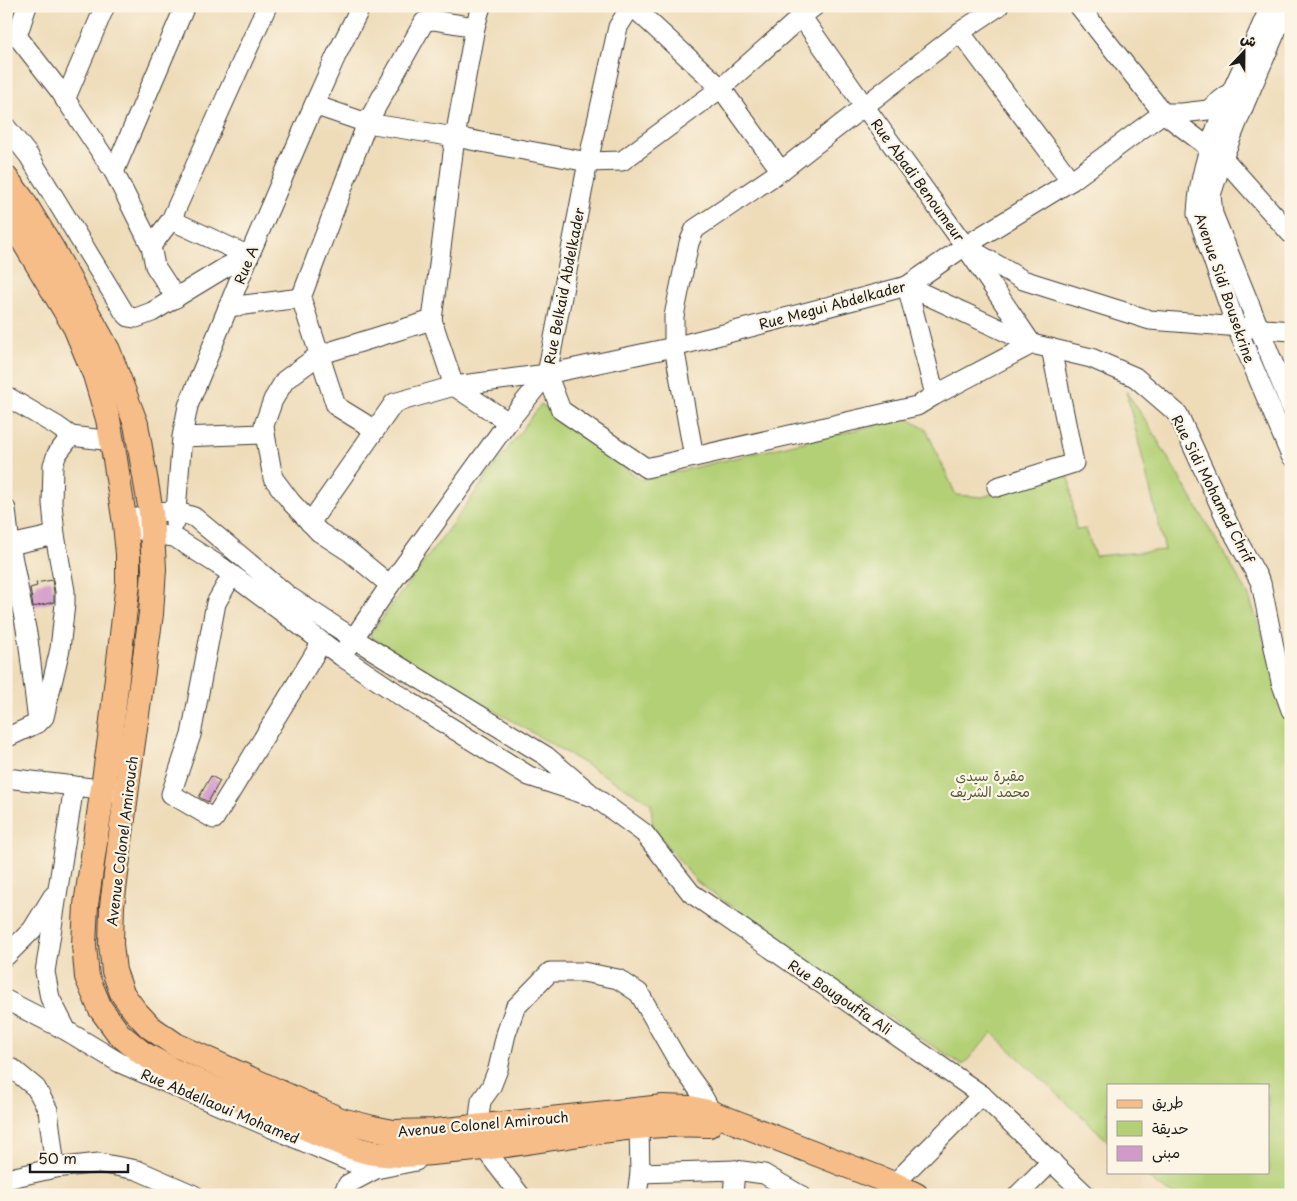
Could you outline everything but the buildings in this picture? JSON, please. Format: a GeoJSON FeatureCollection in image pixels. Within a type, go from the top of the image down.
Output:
{"type":"FeatureCollection","features":[{"type":"Feature","properties":{"kind":"main road","name":"Avenue Colonel Amirouch"},"geometry":{"type":"LineString","coordinates":[[6,178],[22,199],[54,250],[108,350],[136,424],[159,528],[151,614],[112,906],[111,944],[114,971],[122,993],[135,1011],[150,1027],[176,1045],[340,1120],[393,1132],[436,1131],[481,1137],[683,1124],[743,1126]]}},
{"type":"Feature","properties":{"kind":"main road","name":"Avenue Colonel Amirouch"},"geometry":{"type":"LineString","coordinates":[[6,212],[74,327],[95,375],[108,419],[125,524],[128,583],[110,738],[86,905],[84,945],[87,976],[100,1008],[118,1034],[142,1053],[172,1070],[345,1145],[372,1153],[398,1156],[444,1152],[481,1137],[663,1107],[690,1108],[712,1113],[894,1184],[916,1195]]}},
{"type":"Feature","properties":{"kind":"street"},"geometry":{"type":"LineString","coordinates":[[27,6],[12,33],[66,100],[114,172],[151,246],[155,266],[176,298]]}},
{"type":"Feature","properties":{"kind":"street"},"geometry":{"type":"LineString","coordinates":[[66,100],[105,6]]}},
{"type":"Feature","properties":{"kind":"street"},"geometry":{"type":"LineString","coordinates":[[114,172],[185,6]]}},
{"type":"Feature","properties":{"kind":"street"},"geometry":{"type":"LineString","coordinates":[[151,246],[171,220],[267,6]]}},
{"type":"Feature","properties":{"kind":"street","name":"Rue A"},"geometry":{"type":"LineString","coordinates":[[159,528],[175,511],[182,437],[188,406],[249,256],[314,105],[361,6]]}},
{"type":"Feature","properties":{"kind":"street"},"geometry":{"type":"LineString","coordinates":[[481,6],[475,27],[455,137],[432,320],[454,386],[508,422]]}},
{"type":"Feature","properties":{"kind":"street"},"geometry":{"type":"LineString","coordinates":[[632,6],[721,88],[782,171]]}},
{"type":"Feature","properties":{"kind":"street","name":"Rue Belkaid Abdelkader"},"geometry":{"type":"LineString","coordinates":[[341,656],[508,422],[547,374],[588,162],[618,27],[632,6]]}},
{"type":"Feature","properties":{"kind":"street"},"geometry":{"type":"LineString","coordinates":[[694,457],[674,348],[674,316],[689,243],[695,229],[782,171],[960,32],[999,6]]}},
{"type":"Feature","properties":{"kind":"street"},"geometry":{"type":"LineString","coordinates":[[1079,6],[1163,113],[1216,153],[1291,234]]}},
{"type":"Feature","properties":{"kind":"street","name":"Avenue Sidi Bousekrine"},"geometry":{"type":"LineString","coordinates":[[1270,6],[1231,92],[1216,153],[1211,195],[1213,214],[1291,407]]}},
{"type":"Feature","properties":{"kind":"street","name":"Avenue Sidi Bousekrine"},"geometry":{"type":"LineString","coordinates":[[1287,6],[1245,102],[1216,153],[1198,195],[1197,214],[1236,326],[1291,456]]}},
{"type":"Feature","properties":{"kind":"street"},"geometry":{"type":"LineString","coordinates":[[314,105],[367,123],[455,137],[588,162],[622,161],[721,88],[804,10]]}},
{"type":"Feature","properties":{"kind":"street","name":"Rue Abadi Benoumeur"},"geometry":{"type":"LineString","coordinates":[[804,10],[864,107],[965,246],[1023,280],[1150,320],[1291,331]]}},
{"type":"Feature","properties":{"kind":"street"},"geometry":{"type":"LineString","coordinates":[[375,430],[336,406],[301,298],[367,123],[424,22],[433,20],[475,27]]}},
{"type":"Feature","properties":{"kind":"street"},"geometry":{"type":"LineString","coordinates":[[960,32],[1071,181]]}},
{"type":"Feature","properties":{"kind":"street"},"geometry":{"type":"LineString","coordinates":[[1163,113],[1208,110],[1231,92]]}},
{"type":"Feature","properties":{"kind":"street","name":"Rue Megui Abdelkader"},"geometry":{"type":"LineString","coordinates":[[310,523],[394,403],[454,386],[547,374],[674,348],[907,286],[965,246],[1071,181],[1163,113]]}},
{"type":"Feature","properties":{"kind":"street"},"geometry":{"type":"LineString","coordinates":[[6,127],[29,156],[124,312],[129,317],[136,318],[152,312],[226,267],[249,256]]}},
{"type":"Feature","properties":{"kind":"street"},"geometry":{"type":"LineString","coordinates":[[171,220],[249,256]]}},
{"type":"Feature","properties":{"kind":"street"},"geometry":{"type":"LineString","coordinates":[[965,246],[1042,346],[1074,463],[997,487]]}},
{"type":"Feature","properties":{"kind":"street"},"geometry":{"type":"LineString","coordinates":[[907,286],[935,395]]}},
{"type":"Feature","properties":{"kind":"street","name":"Rue Sidi Mohamed Chrif"},"geometry":{"type":"LineString","coordinates":[[907,286],[1042,346],[1091,358],[1135,377],[1178,414],[1229,525],[1261,583],[1281,682],[1291,710]]}},
{"type":"Feature","properties":{"kind":"street"},"geometry":{"type":"LineString","coordinates":[[228,307],[301,298]]}},
{"type":"Feature","properties":{"kind":"street"},"geometry":{"type":"LineString","coordinates":[[390,585],[350,552],[318,532],[291,502],[273,478],[264,425],[273,400],[285,380],[319,355],[432,320]]}},
{"type":"Feature","properties":{"kind":"street"},"geometry":{"type":"LineString","coordinates":[[547,374],[561,410],[646,468],[916,406],[935,395],[1042,346]]}},
{"type":"Feature","properties":{"kind":"street"},"geometry":{"type":"LineString","coordinates":[[6,396],[71,436],[112,441]]}},
{"type":"Feature","properties":{"kind":"street"},"geometry":{"type":"LineString","coordinates":[[182,437],[265,434]]}},
{"type":"Feature","properties":{"kind":"street"},"geometry":{"type":"LineString","coordinates":[[6,738],[38,723],[44,717],[60,649],[65,591],[55,535],[52,503],[53,465],[57,454],[71,436]]}},
{"type":"Feature","properties":{"kind":"street"},"geometry":{"type":"LineString","coordinates":[[6,509],[10,545],[28,638],[38,723]]}},
{"type":"Feature","properties":{"kind":"street"},"geometry":{"type":"LineString","coordinates":[[159,528],[175,511],[194,518],[290,597],[546,756],[596,798]]}},
{"type":"Feature","properties":{"kind":"street"},"geometry":{"type":"LineString","coordinates":[[125,524],[159,528],[232,575],[341,656],[410,702],[529,776],[596,798]]}},
{"type":"Feature","properties":{"kind":"street"},"geometry":{"type":"LineString","coordinates":[[10,545],[55,535]]}},
{"type":"Feature","properties":{"kind":"street"},"geometry":{"type":"LineString","coordinates":[[232,575],[216,603],[191,735],[171,794],[214,820],[322,642]]}},
{"type":"Feature","properties":{"kind":"street"},"geometry":{"type":"LineString","coordinates":[[6,778],[126,792]]}},
{"type":"Feature","properties":{"kind":"street"},"geometry":{"type":"LineString","coordinates":[[67,1031],[50,998],[45,972],[74,786]]}},
{"type":"Feature","properties":{"kind":"street","name":"Rue Bougouffa Ali"},"geometry":{"type":"LineString","coordinates":[[596,798],[644,833],[691,894],[982,1095],[1086,1195]]}},
{"type":"Feature","properties":{"kind":"street"},"geometry":{"type":"LineString","coordinates":[[6,956],[32,930],[59,886]]}},
{"type":"Feature","properties":{"kind":"street"},"geometry":{"type":"LineString","coordinates":[[520,1195],[481,1137],[481,1101],[491,1087],[498,1069],[506,1034],[515,1008],[550,972],[584,972],[618,978],[639,993],[678,1061],[701,1093],[712,1113]]}},
{"type":"Feature","properties":{"kind":"street","name":"Rue Abdellaoui Mohamed"},"geometry":{"type":"LineString","coordinates":[[6,1000],[67,1031],[120,1063],[351,1162],[376,1169],[413,1162],[444,1152]]}},
{"type":"Feature","properties":{"kind":"street"},"geometry":{"type":"LineString","coordinates":[[6,1068],[13,1070],[36,1088],[48,1110],[55,1168]]}},
{"type":"Feature","properties":{"kind":"street"},"geometry":{"type":"LineString","coordinates":[[894,1184],[982,1095]]}},
{"type":"Feature","properties":{"kind":"street"},"geometry":{"type":"LineString","coordinates":[[637,1195],[640,1173],[639,1127]]}},
{"type":"Feature","properties":{"kind":"street"},"geometry":{"type":"LineString","coordinates":[[1018,1195],[1052,1161]]}},
{"type":"Feature","properties":{"kind":"street"},"geometry":{"type":"LineString","coordinates":[[345,1189],[351,1162]]}},
{"type":"Feature","properties":{"kind":"street"},"geometry":{"type":"LineString","coordinates":[[6,1179],[55,1168],[99,1163],[137,1170],[194,1195]]}},
{"type":"Feature","properties":{"kind":"street"},"geometry":{"type":"LineString","coordinates":[[345,1189],[376,1169]]}},
{"type":"Feature","properties":{"kind":"street"},"geometry":{"type":"LineString","coordinates":[[640,1173],[735,1170],[764,1174],[800,1195]]}},
{"type":"Feature","properties":{"kind":"street"},"geometry":{"type":"LineString","coordinates":[[733,1195],[735,1170]]}},
{"type":"Feature","properties":{"kind":"green space","name":"مقبرة سيدي محمد الشريف"},"geometry":{"type":"Polygon","coordinates":[[[1126,391],[1148,424],[1248,594],[1291,717],[1291,1195],[1174,1195],[1157,1185],[1145,1174],[1270,1174],[1270,1084],[1107,1084],[1107,1140],[992,1033],[963,1065],[904,1028],[697,882],[653,828],[651,803],[369,636],[541,404],[641,480],[906,418],[926,429],[956,495],[983,497],[1055,473],[1069,477],[1076,530],[1086,529],[1095,556],[1165,550],[1126,391]]]}}]}
